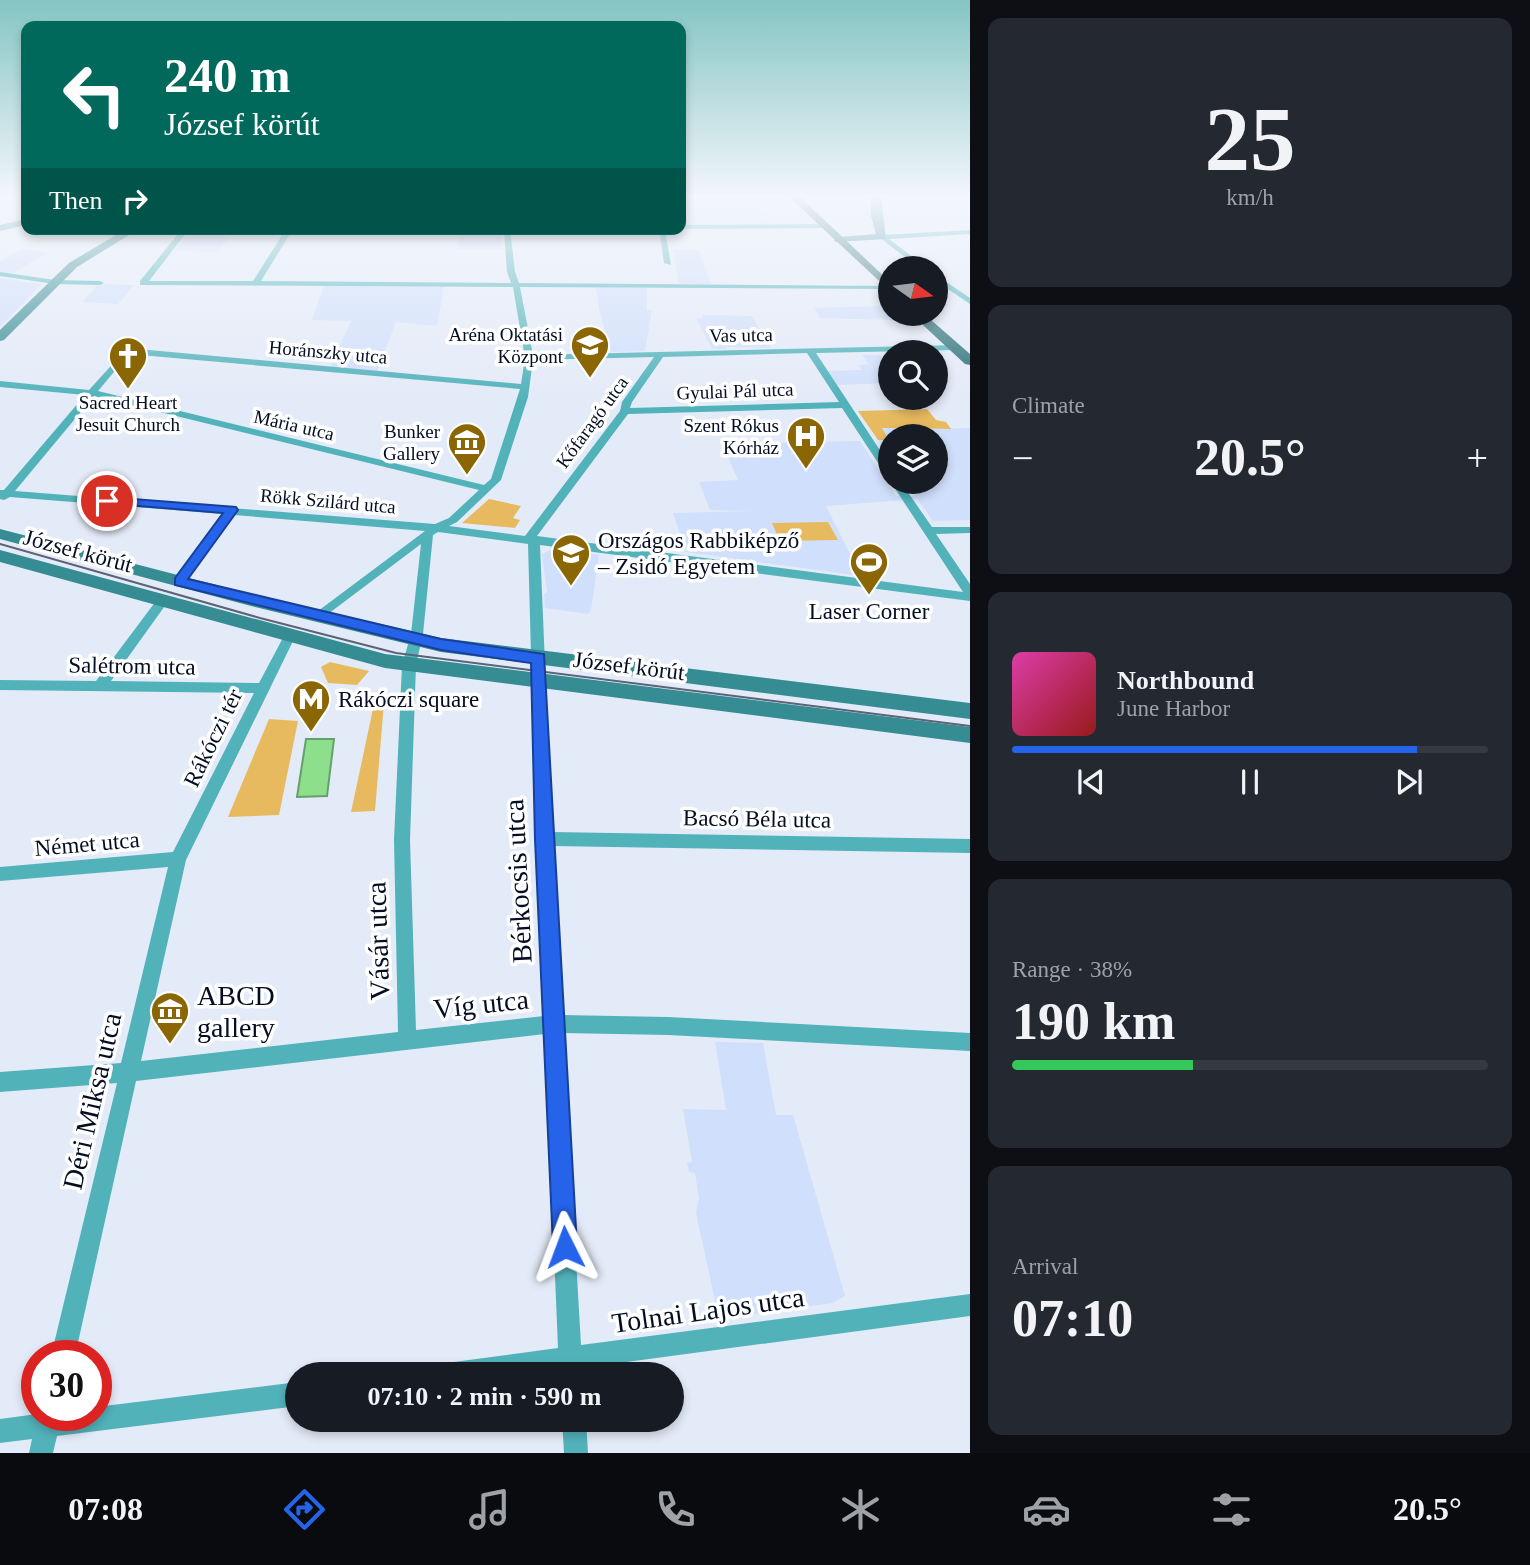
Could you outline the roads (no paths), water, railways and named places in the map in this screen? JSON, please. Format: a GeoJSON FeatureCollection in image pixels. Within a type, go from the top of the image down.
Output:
{"type":"FeatureCollection","features":[{"type":"Feature","properties":{"kind":"main road"},"geometry":{"type":"LineString","coordinates":[[0,337],[76,264]]}},
{"type":"Feature","properties":{"kind":"main road"},"geometry":{"type":"LineString","coordinates":[[864,264],[878,277]]}},
{"type":"Feature","properties":{"kind":"main road"},"geometry":{"type":"LineString","coordinates":[[931,326],[970,361]]}},
{"type":"Feature","properties":{"kind":"main road","name":"József körút"},"geometry":{"type":"LineString","coordinates":[[0,534],[441,645],[970,711]]}},
{"type":"Feature","properties":{"kind":"main road","name":"József körút"},"geometry":{"type":"LineString","coordinates":[[0,556],[289,637],[409,665],[970,735]]}},
{"type":"Feature","properties":{"kind":"street"},"geometry":{"type":"LineString","coordinates":[[158,264],[143,283],[878,288]]}},
{"type":"Feature","properties":{"kind":"street"},"geometry":{"type":"LineString","coordinates":[[256,283],[268,264]]}},
{"type":"Feature","properties":{"kind":"street"},"geometry":{"type":"LineString","coordinates":[[320,614],[432,531],[453,520],[496,480],[525,387],[528,358],[510,264]]}},
{"type":"Feature","properties":{"kind":"street"},"geometry":{"type":"LineString","coordinates":[[0,274],[55,282],[100,283]]}},
{"type":"Feature","properties":{"kind":"street"},"geometry":{"type":"LineString","coordinates":[[948,285],[970,302]]}},
{"type":"Feature","properties":{"kind":"street"},"geometry":{"type":"LineString","coordinates":[[948,288],[952,288]]}},
{"type":"Feature","properties":{"kind":"street","name":"Vas utca"},"geometry":{"type":"LineString","coordinates":[[528,358],[954,347]]}},
{"type":"Feature","properties":{"kind":"street","name":"Horánszky utca"},"geometry":{"type":"LineString","coordinates":[[94,393],[127,351],[525,387]]}},
{"type":"Feature","properties":{"kind":"street"},"geometry":{"type":"LineString","coordinates":[[810,351],[878,455]]}},
{"type":"Feature","properties":{"kind":"street","name":"Kőfaragó utca"},"geometry":{"type":"LineString","coordinates":[[532,539],[550,508],[625,411],[627,402],[660,355]]}},
{"type":"Feature","properties":{"kind":"street","name":"Mária utca"},"geometry":{"type":"LineString","coordinates":[[0,384],[94,393],[486,489]]}},
{"type":"Feature","properties":{"kind":"street"},"geometry":{"type":"LineString","coordinates":[[2,496],[94,393]]}},
{"type":"Feature","properties":{"kind":"street","name":"Gyulai Pál utca"},"geometry":{"type":"LineString","coordinates":[[625,411],[846,405]]}},
{"type":"Feature","properties":{"kind":"street"},"geometry":{"type":"LineString","coordinates":[[903,494],[970,595]]}},
{"type":"Feature","properties":{"kind":"street","name":"Rökk Szilárd utca"},"geometry":{"type":"LineString","coordinates":[[2,496],[232,510],[532,539],[970,595]]}},
{"type":"Feature","properties":{"kind":"street"},"geometry":{"type":"LineString","coordinates":[[180,581],[232,510]]}},
{"type":"Feature","properties":{"kind":"street"},"geometry":{"type":"LineString","coordinates":[[929,531],[970,530]]}},
{"type":"Feature","properties":{"kind":"street"},"geometry":{"type":"LineString","coordinates":[[409,665],[417,638],[432,531]]}},
{"type":"Feature","properties":{"kind":"street","name":"Bérkocsis utca"},"geometry":{"type":"LineString","coordinates":[[532,539],[570,1362]]}},
{"type":"Feature","properties":{"kind":"street"},"geometry":{"type":"LineString","coordinates":[[99,687],[163,600]]}},
{"type":"Feature","properties":{"kind":"street","name":"Rákóczi tér"},"geometry":{"type":"LineString","coordinates":[[178,859],[289,637]]}},
{"type":"Feature","properties":{"kind":"street","name":"Vásár utca"},"geometry":{"type":"LineString","coordinates":[[407,1040],[402,840],[409,665]]}},
{"type":"Feature","properties":{"kind":"street","name":"Salétrom utca"},"geometry":{"type":"LineString","coordinates":[[0,685],[263,688]]}},
{"type":"Feature","properties":{"kind":"street","name":"Bacsó Béla utca"},"geometry":{"type":"LineString","coordinates":[[544,839],[970,846]]}},
{"type":"Feature","properties":{"kind":"street","name":"Német utca"},"geometry":{"type":"LineString","coordinates":[[0,874],[178,859]]}},
{"type":"Feature","properties":{"kind":"street","name":"Déri Miksa utca"},"geometry":{"type":"LineString","coordinates":[[68,1340],[178,859]]}},
{"type":"Feature","properties":{"kind":"street","name":"Víg utca"},"geometry":{"type":"LineString","coordinates":[[0,1082],[129,1072],[555,1024],[668,1026],[970,1042]]}},
{"type":"Feature","properties":{"kind":"street","name":"Tolnai Lajos utca"},"geometry":{"type":"LineString","coordinates":[[596,1362],[970,1305]]}},
{"type":"Feature","properties":{"kind":"street"},"geometry":{"type":"LineString","coordinates":[[112,1413],[285,1395]]}},
{"type":"Feature","properties":{"kind":"street"},"geometry":{"type":"LineString","coordinates":[[0,1432],[21,1427]]}},
{"type":"Feature","properties":{"kind":"street"},"geometry":{"type":"LineString","coordinates":[[41,1453],[46,1431]]}},
{"type":"Feature","properties":{"kind":"street"},"geometry":{"type":"LineString","coordinates":[[575,1432],[576,1453]]}},
{"type":"Feature","properties":{"kind":"tram line"},"geometry":{"type":"LineString","coordinates":[[0,544],[260,618],[396,653],[970,726]]}},
{"type":"Feature","properties":{"kind":"place","name":"Aréna Oktatási Központ"},"geometry":{"type":"Point","coordinates":[590,379]}},
{"type":"Feature","properties":{"kind":"place","name":"Sacred Heart Jesuit Church"},"geometry":{"type":"Point","coordinates":[128,390]}},
{"type":"Feature","properties":{"kind":"place","name":"Szent Rókus Kórház"},"geometry":{"type":"Point","coordinates":[806,470]}},
{"type":"Feature","properties":{"kind":"place","name":"Bunker Gallery"},"geometry":{"type":"Point","coordinates":[467,476]}},
{"type":"Feature","properties":{"kind":"place","name":"Országos Rabbiképző – Zsidó Egyetem"},"geometry":{"type":"Point","coordinates":[571,587]}},
{"type":"Feature","properties":{"kind":"place","name":"Laser Corner"},"geometry":{"type":"Point","coordinates":[869,596]}},
{"type":"Feature","properties":{"kind":"place","name":"Rákóczi square"},"geometry":{"type":"Point","coordinates":[311,733]}},
{"type":"Feature","properties":{"kind":"place","name":"ABCD gallery"},"geometry":{"type":"Point","coordinates":[170,1045]}}]}
